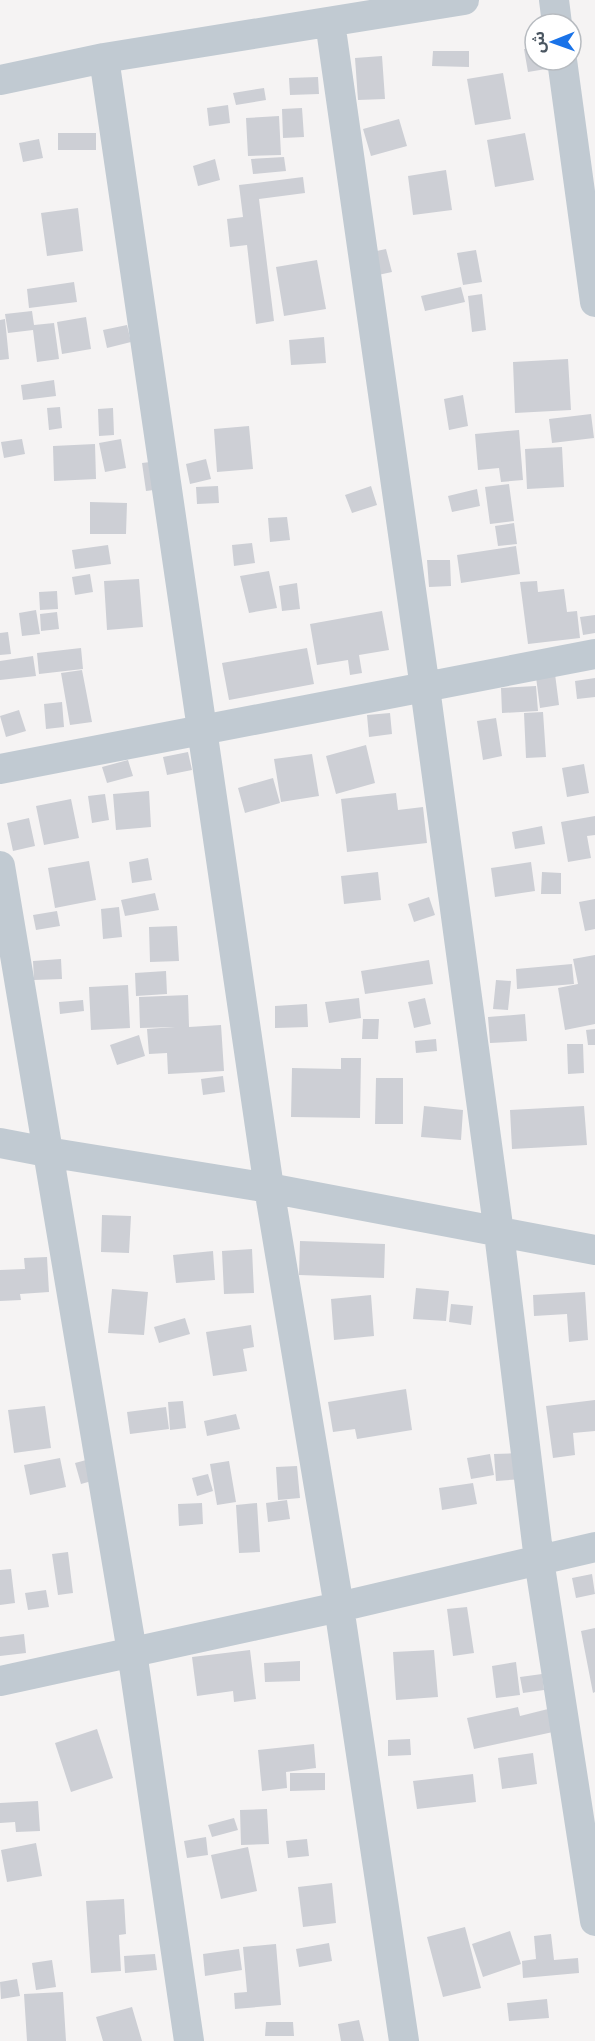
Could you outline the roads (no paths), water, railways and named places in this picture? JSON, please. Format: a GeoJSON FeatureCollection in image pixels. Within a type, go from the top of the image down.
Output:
{"type":"FeatureCollection","features":[{"type":"Feature","properties":{"kind":"street"},"geometry":{"type":"LineString","coordinates":[[0,80],[104,58],[464,0]]}},
{"type":"Feature","properties":{"kind":"street"},"geometry":{"type":"LineString","coordinates":[[330,22],[425,688],[499,1233],[540,1560],[595,1921]]}},
{"type":"Feature","properties":{"kind":"street"},"geometry":{"type":"LineString","coordinates":[[104,58],[269,1188],[339,1607],[405,2041]]}},
{"type":"Feature","properties":{"kind":"street"},"geometry":{"type":"LineString","coordinates":[[564,72],[595,302]]}},
{"type":"Feature","properties":{"kind":"street"},"geometry":{"type":"LineString","coordinates":[[0,769],[595,654]]}},
{"type":"Feature","properties":{"kind":"street"},"geometry":{"type":"LineString","coordinates":[[0,866],[132,1652],[189,2041]]}},
{"type":"Feature","properties":{"kind":"street"},"geometry":{"type":"LineString","coordinates":[[0,1143],[269,1188],[595,1250]]}},
{"type":"Feature","properties":{"kind":"street"},"geometry":{"type":"LineString","coordinates":[[0,1681],[595,1548]]}}]}
